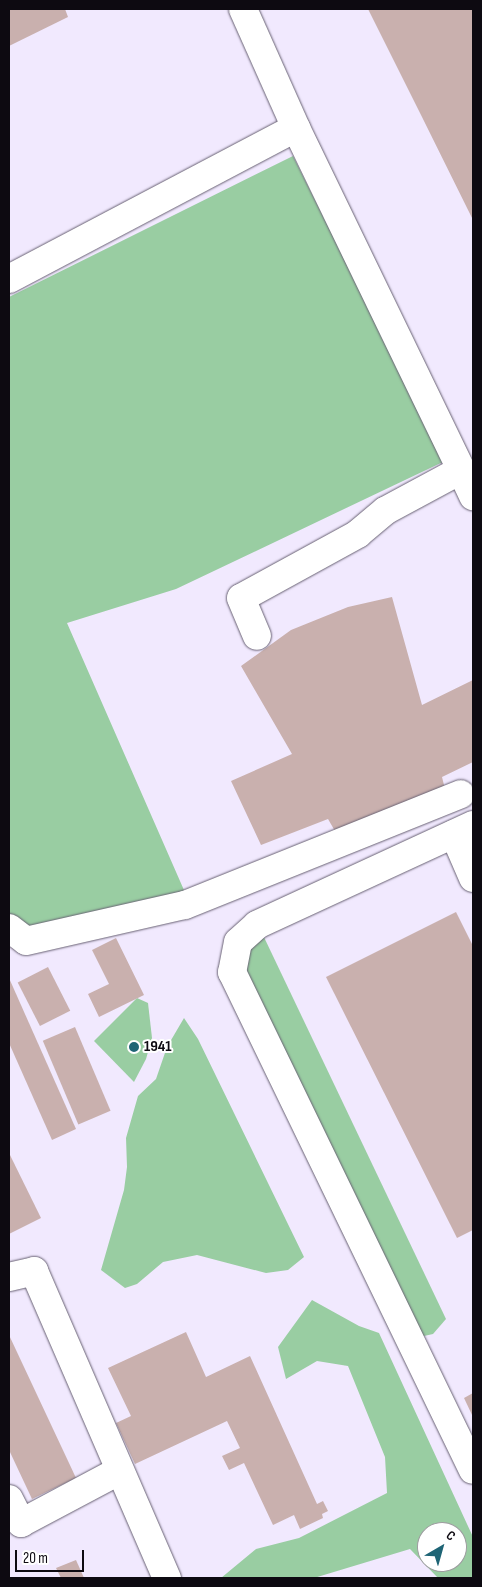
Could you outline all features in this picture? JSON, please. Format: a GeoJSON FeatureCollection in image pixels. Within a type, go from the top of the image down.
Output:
{"type":"FeatureCollection","features":[{"type":"Feature","properties":{"kind":"lane"},"geometry":{"type":"LineString","coordinates":[[242,9],[296,128],[473,496]]}},
{"type":"Feature","properties":{"kind":"lane"},"geometry":{"type":"LineString","coordinates":[[9,279],[296,128]]}},
{"type":"Feature","properties":{"kind":"lane"},"geometry":{"type":"LineString","coordinates":[[257,636],[241,598],[358,534],[385,511],[461,470]]}},
{"type":"Feature","properties":{"kind":"lane"},"geometry":{"type":"LineString","coordinates":[[14,939],[185,905],[461,794]]}},
{"type":"Feature","properties":{"kind":"lane"},"geometry":{"type":"LineString","coordinates":[[473,878],[464,830],[257,925],[238,942],[232,972],[473,1470]]}},
{"type":"Feature","properties":{"kind":"lane"},"geometry":{"type":"LineString","coordinates":[[9,1277],[34,1272],[118,1471],[168,1578]]}},
{"type":"Feature","properties":{"kind":"lane"},"geometry":{"type":"LineString","coordinates":[[9,1499],[21,1523],[118,1471]]}},
{"type":"Feature","properties":{"kind":"green space"},"geometry":{"type":"Polygon","coordinates":[[[293,156],[445,461],[176,589],[67,623],[187,897],[57,932],[15,923],[9,918],[9,297],[293,156]]]}},
{"type":"Feature","properties":{"kind":"green space"},"geometry":{"type":"Polygon","coordinates":[[[262,933],[446,1319],[433,1334],[424,1336],[414,1331],[247,974],[247,952],[262,933]]]}},
{"type":"Feature","properties":{"kind":"green space"},"geometry":{"type":"Polygon","coordinates":[[[137,998],[148,1003],[152,1038],[146,1059],[134,1082],[94,1041],[137,998]]]}},
{"type":"Feature","properties":{"kind":"green space"},"geometry":{"type":"Polygon","coordinates":[[[184,1018],[198,1039],[304,1257],[288,1270],[266,1273],[197,1255],[163,1262],[137,1284],[125,1288],[101,1270],[124,1190],[127,1167],[126,1138],[138,1096],[156,1079],[167,1047],[184,1018]]]}},
{"type":"Feature","properties":{"kind":"green space"},"geometry":{"type":"Polygon","coordinates":[[[312,1300],[359,1326],[379,1333],[466,1522],[417,1522],[417,1556],[410,1549],[314,1578],[221,1578],[256,1549],[299,1538],[387,1493],[385,1457],[348,1366],[317,1361],[286,1379],[278,1347],[312,1300]]]}},
{"type":"Feature","properties":{"kind":"green space"},"geometry":{"type":"Polygon","coordinates":[[[467,1524],[473,1537],[473,1578],[438,1578],[432,1572],[467,1572],[467,1524]]]}},
{"type":"Feature","properties":{"kind":"building"},"geometry":{"type":"Polygon","coordinates":[[[9,9],[65,9],[68,17],[9,46],[9,9]]]}},
{"type":"Feature","properties":{"kind":"building"},"geometry":{"type":"Polygon","coordinates":[[[368,9],[473,9],[473,220],[422,117],[368,9]]]}},
{"type":"Feature","properties":{"kind":"building"},"geometry":{"type":"Polygon","coordinates":[[[392,597],[422,705],[473,680],[473,762],[442,777],[446,793],[339,838],[328,819],[261,845],[231,781],[292,754],[241,666],[291,630],[348,607],[392,597]]]}},
{"type":"Feature","properties":{"kind":"building"},"geometry":{"type":"Polygon","coordinates":[[[456,912],[473,946],[473,1230],[457,1238],[326,977],[456,912]]]}},
{"type":"Feature","properties":{"kind":"building"},"geometry":{"type":"Polygon","coordinates":[[[116,938],[144,995],[99,1017],[88,994],[109,984],[92,950],[116,938]]]}},
{"type":"Feature","properties":{"kind":"building"},"geometry":{"type":"Polygon","coordinates":[[[48,967],[70,1011],[40,1026],[18,982],[48,967]]]}},
{"type":"Feature","properties":{"kind":"building"},"geometry":{"type":"Polygon","coordinates":[[[9,978],[76,1129],[52,1140],[9,1043],[9,978]]]}},
{"type":"Feature","properties":{"kind":"building"},"geometry":{"type":"Polygon","coordinates":[[[75,1027],[111,1111],[78,1124],[43,1041],[75,1027]]]}},
{"type":"Feature","properties":{"kind":"building"},"geometry":{"type":"Polygon","coordinates":[[[9,1153],[41,1218],[9,1234],[9,1153]]]}},
{"type":"Feature","properties":{"kind":"building"},"geometry":{"type":"Polygon","coordinates":[[[186,1332],[206,1377],[250,1356],[317,1504],[323,1501],[328,1511],[322,1514],[323,1518],[300,1529],[294,1515],[273,1525],[244,1463],[229,1470],[222,1456],[240,1448],[227,1421],[135,1464],[116,1423],[131,1416],[108,1368],[186,1332]]]}},
{"type":"Feature","properties":{"kind":"building"},"geometry":{"type":"Polygon","coordinates":[[[9,1335],[76,1478],[32,1499],[9,1450],[9,1335]]]}},
{"type":"Feature","properties":{"kind":"building"},"geometry":{"type":"Polygon","coordinates":[[[473,1393],[473,1417],[464,1398],[473,1393]]]}},
{"type":"Feature","properties":{"kind":"building"},"geometry":{"type":"Polygon","coordinates":[[[76,1560],[84,1578],[61,1578],[56,1568],[76,1560]]]}},
{"type":"Feature","properties":{"kind":"place","name":"1941"},"geometry":{"type":"Point","coordinates":[134,1047]}}]}
